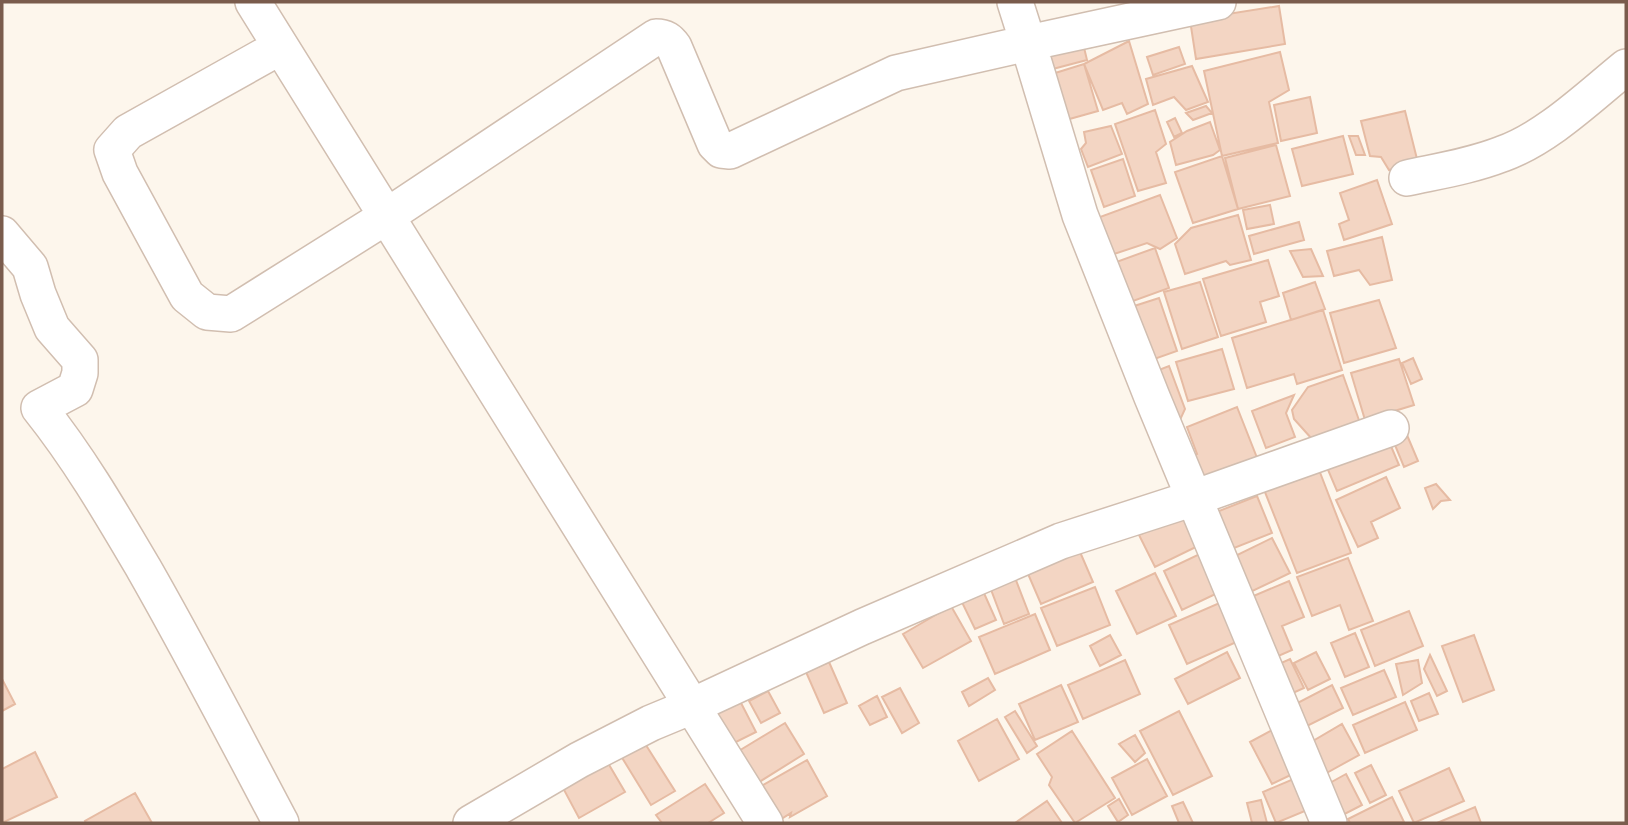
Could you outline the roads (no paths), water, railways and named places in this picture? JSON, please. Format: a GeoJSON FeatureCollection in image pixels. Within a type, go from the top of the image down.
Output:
{"type":"FeatureCollection","features":[{"type":"Feature","properties":{"kind":"street"},"geometry":{"type":"LineString","coordinates":[[253,2],[765,823]]}},
{"type":"Feature","properties":{"kind":"street"},"geometry":{"type":"LineString","coordinates":[[1015,2],[1080,215],[1329,823]]}},
{"type":"Feature","properties":{"kind":"street"},"geometry":{"type":"LineString","coordinates":[[280,47],[128,132],[112,150],[120,173],[187,296],[207,312],[230,314],[387,216],[656,37],[662,37],[674,47],[715,144],[721,150],[730,151],[896,73],[1208,3]]}},
{"type":"Feature","properties":{"kind":"street"},"geometry":{"type":"LineString","coordinates":[[1407,178],[1504,154],[1535,138],[1626,67]]}},
{"type":"Feature","properties":{"kind":"street"},"geometry":{"type":"LineString","coordinates":[[2,234],[30,267],[52,328],[80,360],[80,373],[75,389],[39,408],[61,435],[102,496],[190,650],[281,823]]}},
{"type":"Feature","properties":{"kind":"street"},"geometry":{"type":"LineString","coordinates":[[471,823],[579,760],[651,723],[862,626],[1060,541],[1194,498],[1391,428]]}}]}
